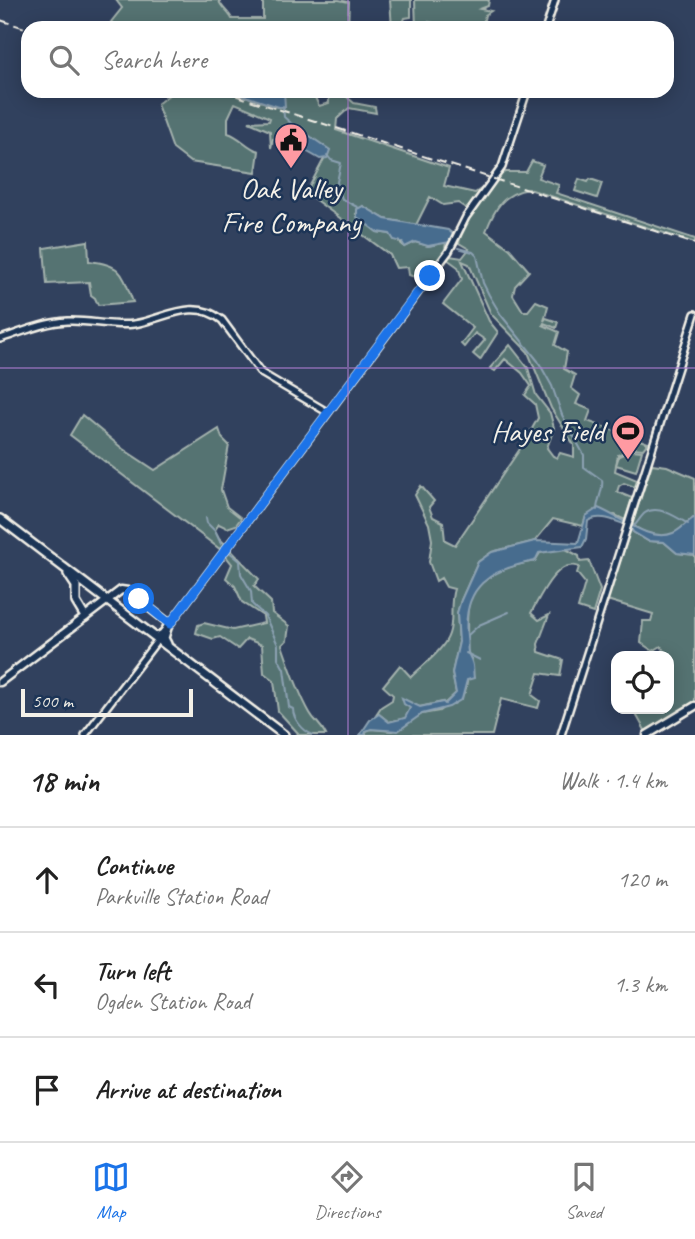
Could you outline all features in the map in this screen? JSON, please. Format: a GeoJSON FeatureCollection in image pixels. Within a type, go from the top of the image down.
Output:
{"type":"FeatureCollection","features":[{"type":"Feature","properties":{"kind":"main road"},"geometry":{"type":"LineString","coordinates":[[0,521],[68,575],[106,601]]}},
{"type":"Feature","properties":{"kind":"main road"},"geometry":{"type":"LineString","coordinates":[[0,521],[278,735]]}},
{"type":"Feature","properties":{"kind":"main road"},"geometry":{"type":"LineString","coordinates":[[68,575],[76,586],[76,602],[85,617]]}},
{"type":"Feature","properties":{"kind":"main road"},"geometry":{"type":"LineString","coordinates":[[0,682],[119,591],[125,590],[168,626]]}},
{"type":"Feature","properties":{"kind":"main road"},"geometry":{"type":"LineString","coordinates":[[156,639],[168,626]]}},
{"type":"Feature","properties":{"kind":"main road"},"geometry":{"type":"LineString","coordinates":[[168,626],[165,640],[197,668]]}},
{"type":"Feature","properties":{"kind":"main road"},"geometry":{"type":"LineString","coordinates":[[156,639],[284,735]]}},
{"type":"Feature","properties":{"kind":"main road"},"geometry":{"type":"LineString","coordinates":[[647,735],[695,706]]}},
{"type":"Feature","properties":{"kind":"street"},"geometry":{"type":"LineString","coordinates":[[549,21],[555,0]]}},
{"type":"Feature","properties":{"kind":"street"},"geometry":{"type":"LineString","coordinates":[[168,626],[453,245],[466,217],[499,171],[525,98]]}},
{"type":"Feature","properties":{"kind":"street"},"geometry":{"type":"LineString","coordinates":[[0,339],[60,322],[133,324],[188,309],[199,309],[213,313],[222,320],[261,373],[327,412]]}},
{"type":"Feature","properties":{"kind":"street"},"geometry":{"type":"LineString","coordinates":[[561,735],[695,314]]}},
{"type":"Feature","properties":{"kind":"street"},"geometry":{"type":"LineString","coordinates":[[85,735],[156,639]]}},
{"type":"Feature","properties":{"kind":"green space"},"geometry":{"type":"Polygon","coordinates":[[[116,0],[219,0],[232,19],[263,19],[263,0],[349,2],[348,21],[112,21],[122,8],[116,0]]]}},
{"type":"Feature","properties":{"kind":"green space"},"geometry":{"type":"Polygon","coordinates":[[[390,0],[411,0],[411,17],[404,21],[392,21],[390,0]]]}},
{"type":"Feature","properties":{"kind":"green space"},"geometry":{"type":"Polygon","coordinates":[[[415,0],[489,0],[488,6],[480,9],[491,11],[485,15],[484,21],[416,21],[415,0]]]}},
{"type":"Feature","properties":{"kind":"green space"},"geometry":{"type":"Polygon","coordinates":[[[165,98],[251,98],[278,107],[281,98],[315,98],[319,106],[329,103],[329,98],[348,98],[354,103],[375,107],[376,113],[349,108],[337,119],[336,130],[449,168],[444,186],[475,193],[505,172],[526,172],[532,161],[543,165],[538,178],[559,185],[556,193],[695,239],[695,243],[529,189],[506,198],[493,215],[486,231],[510,249],[529,271],[515,286],[513,295],[523,311],[528,311],[536,301],[548,306],[544,321],[546,318],[558,322],[556,328],[544,323],[543,325],[559,332],[555,345],[567,352],[564,369],[575,375],[571,388],[580,395],[576,404],[591,410],[587,421],[648,443],[643,449],[632,448],[618,455],[615,471],[637,480],[635,487],[624,483],[619,486],[617,492],[632,498],[625,520],[615,515],[586,516],[583,526],[553,519],[535,541],[492,552],[478,562],[457,613],[459,642],[452,673],[456,693],[444,704],[443,702],[419,707],[404,700],[410,708],[406,718],[389,722],[379,714],[375,716],[381,707],[392,700],[393,695],[383,686],[400,665],[411,677],[443,646],[450,629],[454,589],[446,587],[441,578],[436,581],[429,562],[432,540],[429,524],[415,495],[421,486],[434,501],[429,507],[433,517],[443,522],[445,540],[455,545],[538,418],[535,404],[525,395],[531,386],[522,373],[505,359],[495,371],[490,368],[510,345],[528,368],[536,395],[550,413],[554,428],[547,448],[557,458],[560,453],[574,457],[574,445],[551,408],[528,352],[491,314],[469,264],[462,261],[489,321],[498,332],[480,360],[473,354],[485,340],[475,333],[464,347],[461,344],[473,328],[443,304],[462,279],[458,267],[447,259],[450,256],[462,258],[469,249],[459,243],[467,209],[458,203],[443,205],[430,197],[416,225],[385,219],[363,206],[356,214],[377,232],[390,234],[405,247],[415,242],[428,246],[446,242],[444,256],[426,281],[409,275],[408,267],[396,268],[390,255],[306,193],[325,157],[295,129],[273,139],[271,148],[270,131],[249,122],[269,121],[270,118],[235,103],[228,118],[228,133],[259,151],[256,172],[190,162],[173,149],[157,104],[165,98]]]}},
{"type":"Feature","properties":{"kind":"green space"},"geometry":{"type":"Polygon","coordinates":[[[579,179],[602,183],[597,198],[575,191],[579,179]]]}},
{"type":"Feature","properties":{"kind":"green space"},"geometry":{"type":"Polygon","coordinates":[[[88,241],[89,261],[115,268],[123,277],[133,302],[98,305],[91,295],[89,282],[47,284],[44,248],[88,241]]]}},
{"type":"Feature","properties":{"kind":"green space"},"geometry":{"type":"Polygon","coordinates":[[[82,415],[123,449],[155,470],[219,429],[222,438],[229,445],[221,490],[227,507],[241,518],[236,525],[227,528],[219,524],[215,530],[219,538],[259,579],[254,586],[271,602],[272,613],[289,626],[287,640],[282,645],[306,705],[326,735],[297,735],[278,711],[274,681],[264,673],[262,645],[247,639],[238,649],[220,637],[213,639],[196,633],[198,625],[204,623],[233,630],[264,623],[263,616],[242,602],[235,586],[226,578],[232,564],[221,550],[70,435],[82,415]]]}},
{"type":"Feature","properties":{"kind":"green space","name":"Hayes Field"},"geometry":{"type":"Polygon","coordinates":[[[632,450],[642,451],[636,471],[616,465],[619,456],[632,450]]]}},
{"type":"Feature","properties":{"kind":"green space"},"geometry":{"type":"Polygon","coordinates":[[[652,464],[667,466],[695,478],[695,517],[679,530],[665,536],[642,531],[632,524],[652,464]]]}},
{"type":"Feature","properties":{"kind":"green space"},"geometry":{"type":"Polygon","coordinates":[[[631,529],[648,541],[664,542],[677,553],[695,555],[695,702],[646,732],[636,714],[674,714],[674,651],[664,651],[661,646],[653,651],[641,643],[643,621],[651,621],[653,614],[607,600],[631,529]]]}},
{"type":"Feature","properties":{"kind":"green space"},"geometry":{"type":"Polygon","coordinates":[[[564,548],[579,556],[580,562],[589,561],[600,590],[593,613],[578,608],[585,583],[577,573],[579,567],[571,565],[563,568],[550,580],[531,613],[539,620],[549,615],[538,644],[539,652],[563,660],[560,676],[539,673],[532,695],[540,701],[538,708],[501,699],[492,735],[365,735],[366,731],[371,729],[392,731],[422,714],[439,711],[465,692],[472,659],[467,654],[468,609],[476,588],[492,574],[535,561],[540,553],[564,548]]]}},
{"type":"Feature","properties":{"kind":"water"},"geometry":{"type":"Polygon","coordinates":[[[251,98],[284,98],[285,107],[251,98]]]}},
{"type":"Feature","properties":{"kind":"water"},"geometry":{"type":"Polygon","coordinates":[[[301,130],[330,150],[327,158],[320,159],[297,146],[301,130]]]}},
{"type":"Feature","properties":{"kind":"water"},"geometry":{"type":"Polygon","coordinates":[[[363,206],[385,219],[448,230],[454,235],[450,242],[428,246],[415,242],[405,247],[390,234],[377,232],[357,217],[357,209],[363,206]]]}},
{"type":"Feature","properties":{"kind":"water"},"geometry":{"type":"Polygon","coordinates":[[[598,508],[645,532],[664,535],[679,530],[695,517],[695,555],[677,553],[664,542],[648,541],[633,532],[630,526],[603,518],[588,521],[582,547],[539,553],[535,561],[519,564],[493,575],[475,592],[469,604],[467,619],[468,654],[473,664],[474,678],[467,680],[462,699],[449,707],[422,714],[398,731],[371,729],[366,731],[365,735],[360,735],[370,720],[379,714],[389,722],[405,718],[410,708],[404,704],[402,698],[420,707],[443,702],[445,704],[456,693],[452,673],[459,642],[457,613],[478,562],[492,552],[535,541],[578,543],[586,516],[598,508]]]}},
{"type":"Feature","properties":{"kind":"waterway"},"geometry":{"type":"LineString","coordinates":[[283,106],[284,117],[300,131]]}},
{"type":"Feature","properties":{"kind":"waterway"},"geometry":{"type":"LineString","coordinates":[[327,155],[331,160],[341,163],[337,182],[342,199],[359,208]]}},
{"type":"Feature","properties":{"kind":"waterway"},"geometry":{"type":"LineString","coordinates":[[458,248],[473,252],[477,256],[483,283],[489,295],[501,315],[538,361],[552,386],[562,415],[584,455],[584,467],[602,480],[597,510]]}},
{"type":"Feature","properties":{"kind":"waterway"},"geometry":{"type":"LineString","coordinates":[[634,526],[645,513],[656,510],[688,524]]}},
{"type":"Feature","properties":{"kind":"waterway"},"geometry":{"type":"LineString","coordinates":[[206,518],[222,546],[240,561],[241,574],[251,591],[252,604],[265,616],[278,645],[278,658],[284,669],[289,707],[293,709],[299,724],[313,735]]}},
{"type":"Feature","properties":{"kind":"waterway"},"geometry":{"type":"LineString","coordinates":[[468,635],[479,625],[509,612]]}},
{"type":"Feature","properties":{"kind":"waterway"},"geometry":{"type":"LineString","coordinates":[[466,653],[480,660]]}},
{"type":"Feature","properties":{"kind":"railway"},"geometry":{"type":"LineString","coordinates":[[0,20],[21,27]]}},
{"type":"Feature","properties":{"kind":"railway"},"geometry":{"type":"LineString","coordinates":[[244,98],[695,244]]}},
{"type":"Feature","properties":{"kind":"place","name":"Oak Valley Fire Company"},"geometry":{"type":"Point","coordinates":[291,170]}},
{"type":"Feature","properties":{"kind":"place","name":"Hayes Field"},"geometry":{"type":"Point","coordinates":[628,461]}},
{"type":"Feature","properties":{"kind":"route"},"geometry":{"type":"LineString","coordinates":[[139,599],[170,624],[430,276]]}}]}
